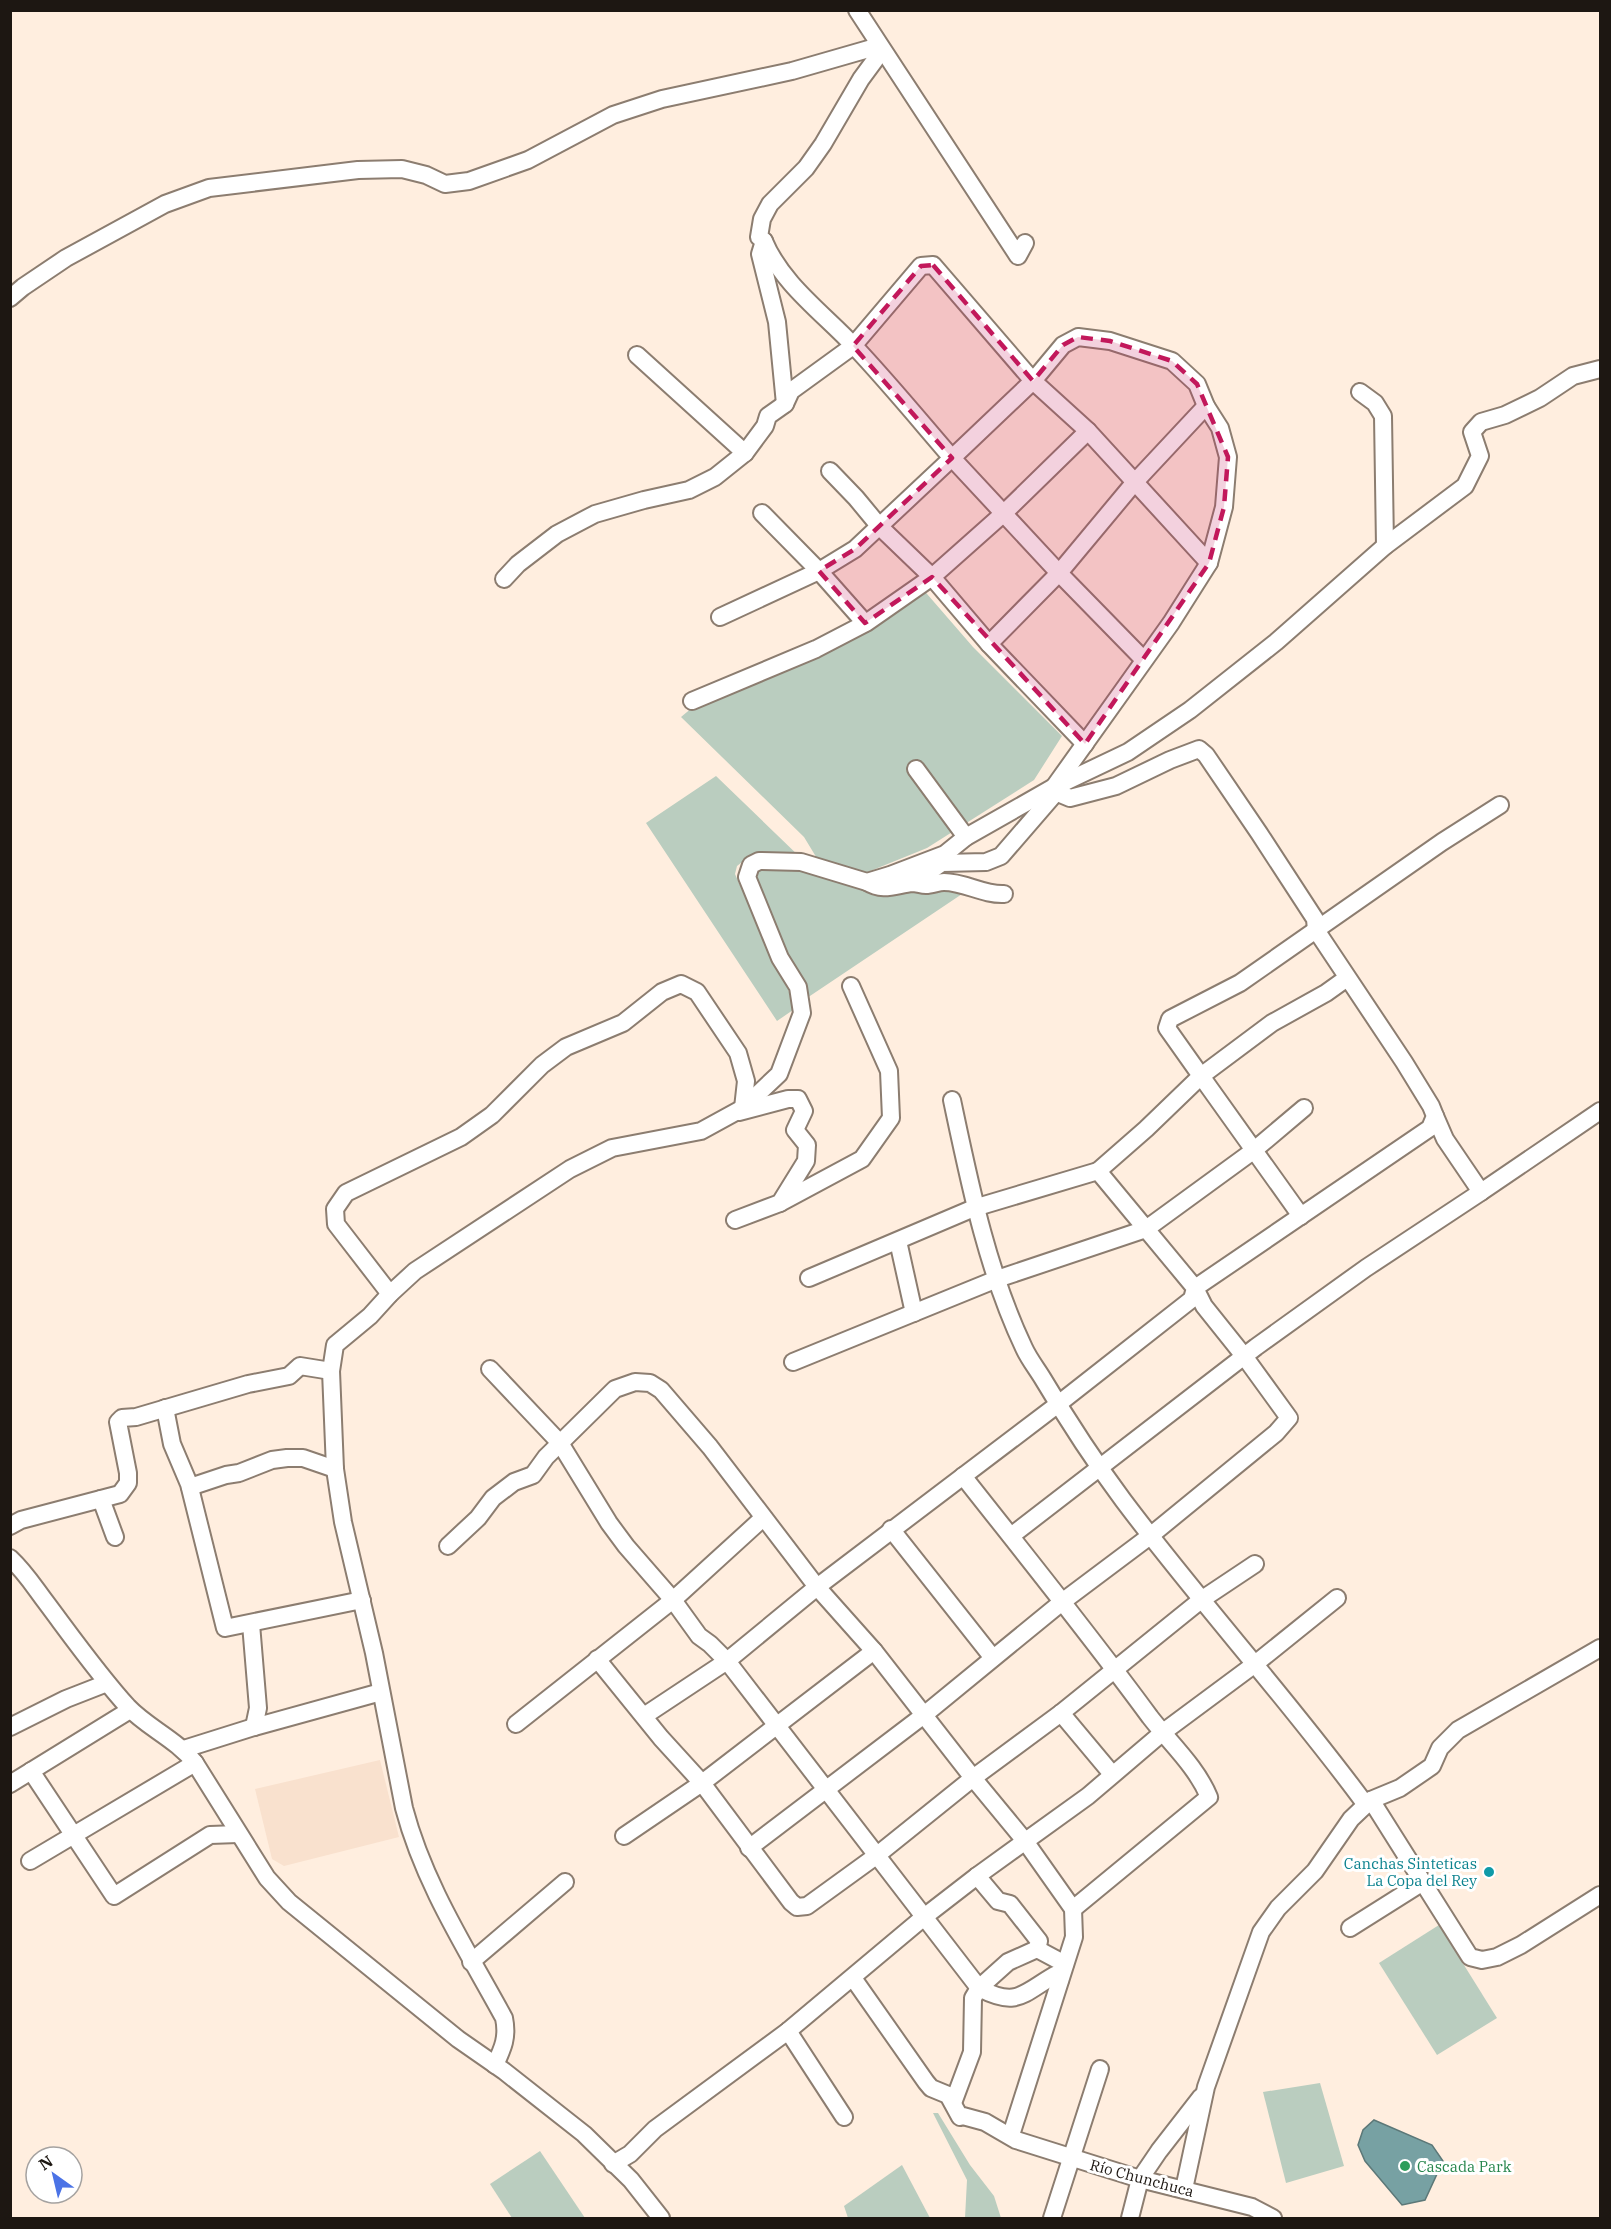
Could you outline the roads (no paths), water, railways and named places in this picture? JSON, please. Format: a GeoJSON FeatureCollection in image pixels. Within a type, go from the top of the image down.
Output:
{"type":"FeatureCollection","features":[{"type":"Feature","properties":{"kind":"street"},"geometry":{"type":"LineString","coordinates":[[857,10],[1018,256],[1025,243]]}},
{"type":"Feature","properties":{"kind":"street"},"geometry":{"type":"LineString","coordinates":[[879,46],[875,60],[861,79],[823,144],[800,175],[770,204],[762,219],[759,237],[791,282],[854,346],[952,458],[1059,573],[1144,660]]}},
{"type":"Feature","properties":{"kind":"street"},"geometry":{"type":"LineString","coordinates":[[10,298],[66,258],[165,204],[208,188],[358,170],[402,169],[426,175],[445,184],[469,181],[528,160],[613,115],[662,99],[792,71],[879,46]]}},
{"type":"Feature","properties":{"kind":"street"},"geometry":{"type":"LineString","coordinates":[[764,242],[760,254],[777,322],[785,404]]}},
{"type":"Feature","properties":{"kind":"street"},"geometry":{"type":"LineString","coordinates":[[504,579],[518,564],[557,534],[595,514],[688,490],[715,477],[745,453],[765,426],[768,416],[785,404],[791,391],[854,346],[921,266],[933,265],[1033,381],[1088,431],[1209,563]]}},
{"type":"Feature","properties":{"kind":"street"},"geometry":{"type":"LineString","coordinates":[[495,2065],[505,2043],[507,2030],[504,2018],[445,1912],[411,1833],[362,1600],[343,1522],[335,1469],[331,1371],[335,1345],[370,1316],[415,1272],[570,1169],[612,1148],[701,1131],[739,1110],[779,1074],[802,1013],[798,987],[780,958],[747,877],[751,865],[759,861],[801,862],[872,885],[891,888],[912,883],[942,862],[986,862],[1001,856],[1056,790],[1085,744],[1171,623],[1209,563],[1224,507],[1228,457],[1220,428],[1206,406],[1197,384],[1172,361],[1110,341],[1078,337],[1063,345],[1033,381],[855,549],[819,571],[720,617]]}},
{"type":"Feature","properties":{"kind":"street"},"geometry":{"type":"LineString","coordinates":[[637,355],[745,453]]}},
{"type":"Feature","properties":{"kind":"street"},"geometry":{"type":"LineString","coordinates":[[867,882],[945,854],[966,837],[1056,790],[1065,782],[1128,752],[1190,710],[1276,642],[1386,546],[1465,486],[1480,456],[1472,432],[1481,422],[1504,415],[1540,398],[1573,376],[1600,369]]}},
{"type":"Feature","properties":{"kind":"street"},"geometry":{"type":"LineString","coordinates":[[1360,392],[1375,403],[1383,416],[1386,546]]}},
{"type":"Feature","properties":{"kind":"street"},"geometry":{"type":"LineString","coordinates":[[989,644],[1059,573],[1134,483],[1206,406]]}},
{"type":"Feature","properties":{"kind":"street"},"geometry":{"type":"LineString","coordinates":[[692,701],[816,649],[865,623],[932,577],[1004,513],[1088,431]]}},
{"type":"Feature","properties":{"kind":"street"},"geometry":{"type":"LineString","coordinates":[[830,471],[880,527],[932,577],[989,644],[1085,744]]}},
{"type":"Feature","properties":{"kind":"street"},"geometry":{"type":"LineString","coordinates":[[762,513],[819,571],[865,623]]}},
{"type":"Feature","properties":{"kind":"street"},"geometry":{"type":"LineString","coordinates":[[1056,790],[1070,798],[1116,786],[1199,749],[1206,755],[1315,919],[1316,930],[1404,1062],[1431,1106],[1445,1139],[1481,1192]]}},
{"type":"Feature","properties":{"kind":"street"},"geometry":{"type":"LineString","coordinates":[[916,769],[966,837]]}},
{"type":"Feature","properties":{"kind":"street"},"geometry":{"type":"LineString","coordinates":[[1301,1216],[1167,1028],[1170,1019],[1240,983],[1500,805]]}},
{"type":"Feature","properties":{"kind":"street"},"geometry":{"type":"LineString","coordinates":[[912,883],[928,886],[945,882],[970,886],[990,893],[1004,894]]}},
{"type":"Feature","properties":{"kind":"street"},"geometry":{"type":"LineString","coordinates":[[809,1278],[974,1208],[1098,1172],[1201,1076],[1272,1023],[1326,993],[1347,978]]}},
{"type":"Feature","properties":{"kind":"street"},"geometry":{"type":"LineString","coordinates":[[390,1294],[336,1224],[335,1209],[346,1193],[461,1137],[492,1115],[542,1065],[566,1047],[622,1023],[663,992],[681,984],[697,992],[738,1053],[746,1081],[739,1110]]}},
{"type":"Feature","properties":{"kind":"street"},"geometry":{"type":"LineString","coordinates":[[735,1220],[780,1203],[862,1159],[891,1118],[889,1071],[851,986]]}},
{"type":"Feature","properties":{"kind":"street"},"geometry":{"type":"LineString","coordinates":[[739,1110],[788,1099],[798,1100],[804,1111],[795,1130],[807,1145],[806,1161],[780,1203]]}},
{"type":"Feature","properties":{"kind":"street"},"geometry":{"type":"LineString","coordinates":[[952,1101],[974,1208],[997,1279],[1024,1349],[1057,1405],[1099,1468],[1200,1600],[1368,1803],[1423,1882],[1470,1956],[1482,1960],[1497,1957],[1521,1945],[1600,1895]]}},
{"type":"Feature","properties":{"kind":"street"},"geometry":{"type":"LineString","coordinates":[[793,1362],[997,1279],[1146,1229],[1253,1151],[1304,1108]]}},
{"type":"Feature","properties":{"kind":"street"},"geometry":{"type":"LineString","coordinates":[[1011,1536],[1244,1356],[1366,1268],[1600,1111]]}},
{"type":"Feature","properties":{"kind":"street"},"geometry":{"type":"LineString","coordinates":[[644,1716],[727,1661],[891,1529],[1057,1405],[1192,1299],[1195,1288],[1430,1128],[1435,1116]]}},
{"type":"Feature","properties":{"kind":"street"},"geometry":{"type":"LineString","coordinates":[[749,1848],[924,1715],[1062,1602],[1150,1536],[1276,1433],[1289,1418],[1204,1306],[1195,1288],[1098,1172]]}},
{"type":"Feature","properties":{"kind":"street"},"geometry":{"type":"LineString","coordinates":[[898,1241],[914,1313]]}},
{"type":"Feature","properties":{"kind":"street"},"geometry":{"type":"LineString","coordinates":[[10,1526],[21,1520],[120,1494],[128,1484],[128,1473],[117,1422],[122,1418],[248,1384],[289,1376],[300,1366],[331,1371]]}},
{"type":"Feature","properties":{"kind":"street"},"geometry":{"type":"LineString","coordinates":[[490,1369],[560,1443],[609,1523],[626,1546],[673,1600],[699,1636],[727,1661],[979,1988],[996,1997],[1010,1999],[1024,1995],[1063,1972]]}},
{"type":"Feature","properties":{"kind":"street"},"geometry":{"type":"LineString","coordinates":[[448,1546],[478,1518],[493,1498],[514,1482],[533,1475],[560,1443],[615,1389],[635,1382],[650,1383],[661,1390],[710,1447],[817,1587],[874,1651],[1025,1841],[1073,1909],[1074,1937],[1011,2136]]}},
{"type":"Feature","properties":{"kind":"street"},"geometry":{"type":"LineString","coordinates":[[165,1408],[172,1444],[190,1487],[225,1628],[362,1600]]}},
{"type":"Feature","properties":{"kind":"street"},"geometry":{"type":"LineString","coordinates":[[190,1487],[239,1473],[272,1460],[287,1458],[303,1458],[335,1469]]}},
{"type":"Feature","properties":{"kind":"street"},"geometry":{"type":"LineString","coordinates":[[963,1476],[1115,1669],[1162,1733],[1196,1772],[1209,1797],[1073,1909]]}},
{"type":"Feature","properties":{"kind":"street"},"geometry":{"type":"LineString","coordinates":[[101,1499],[115,1537]]}},
{"type":"Feature","properties":{"kind":"street"},"geometry":{"type":"LineString","coordinates":[[516,1724],[673,1600],[763,1518]]}},
{"type":"Feature","properties":{"kind":"street"},"geometry":{"type":"LineString","coordinates":[[891,1529],[993,1658]]}},
{"type":"Feature","properties":{"kind":"street"},"geometry":{"type":"LineString","coordinates":[[10,1558],[28,1576],[107,1683],[130,1710],[184,1749],[267,1878],[289,1902],[458,2039],[584,2134],[631,2180],[661,2218]]}},
{"type":"Feature","properties":{"kind":"street"},"geometry":{"type":"LineString","coordinates":[[597,1659],[661,1738],[702,1783],[791,1902],[797,1906],[807,1906],[876,1856],[973,1778],[1061,1713],[1200,1600],[1255,1564]]}},
{"type":"Feature","properties":{"kind":"street"},"geometry":{"type":"LineString","coordinates":[[613,2164],[630,2154],[655,2129],[788,2031],[924,1917],[1088,1796],[1162,1733],[1255,1664],[1337,1598]]}},
{"type":"Feature","properties":{"kind":"street"},"geometry":{"type":"LineString","coordinates":[[251,1624],[258,1708],[254,1726]]}},
{"type":"Feature","properties":{"kind":"street"},"geometry":{"type":"LineString","coordinates":[[1184,2189],[1204,2092],[1261,1932],[1278,1908],[1315,1872],[1351,1819],[1368,1803],[1400,1788],[1432,1766],[1440,1748],[1458,1730],[1600,1648]]}},
{"type":"Feature","properties":{"kind":"street"},"geometry":{"type":"LineString","coordinates":[[624,1836],[702,1783],[874,1651]]}},
{"type":"Feature","properties":{"kind":"street"},"geometry":{"type":"LineString","coordinates":[[10,1728],[66,1699],[107,1683]]}},
{"type":"Feature","properties":{"kind":"street"},"geometry":{"type":"LineString","coordinates":[[184,1749],[254,1726],[381,1692]]}},
{"type":"Feature","properties":{"kind":"street"},"geometry":{"type":"LineString","coordinates":[[10,1784],[130,1710]]}},
{"type":"Feature","properties":{"kind":"street"},"geometry":{"type":"LineString","coordinates":[[1061,1713],[1112,1774]]}},
{"type":"Feature","properties":{"kind":"street"},"geometry":{"type":"LineString","coordinates":[[30,1861],[195,1763]]}},
{"type":"Feature","properties":{"kind":"street"},"geometry":{"type":"LineString","coordinates":[[31,1771],[114,1896],[210,1835],[238,1834]]}},
{"type":"Feature","properties":{"kind":"street"},"geometry":{"type":"LineString","coordinates":[[977,1876],[998,1901],[1010,1904],[1039,1941],[1037,1949]]}},
{"type":"Feature","properties":{"kind":"street"},"geometry":{"type":"LineString","coordinates":[[471,1962],[565,1882]]}},
{"type":"Feature","properties":{"kind":"street"},"geometry":{"type":"LineString","coordinates":[[1350,1928],[1423,1882]]}},
{"type":"Feature","properties":{"kind":"street"},"geometry":{"type":"LineString","coordinates":[[1037,1949],[1063,1972]]}},
{"type":"Feature","properties":{"kind":"street"},"geometry":{"type":"LineString","coordinates":[[953,2103],[972,2052],[973,1998],[979,1988],[1008,1962],[1037,1949]]}},
{"type":"Feature","properties":{"kind":"street","name":"Río Chunchuca"},"geometry":{"type":"LineString","coordinates":[[853,1978],[926,2082],[931,2088],[948,2095],[960,2117],[985,2122],[1016,2140],[1140,2179],[1184,2189],[1250,2213],[1273,2218]]}},
{"type":"Feature","properties":{"kind":"street"},"geometry":{"type":"LineString","coordinates":[[788,2031],[844,2117]]}},
{"type":"Feature","properties":{"kind":"street"},"geometry":{"type":"LineString","coordinates":[[1053,2218],[1100,2069]]}},
{"type":"Feature","properties":{"kind":"street"},"geometry":{"type":"LineString","coordinates":[[1130,2218],[1140,2179],[1204,2092]]}},
{"type":"Feature","properties":{"kind":"water","name":"Cascada Park"},"geometry":{"type":"Polygon","coordinates":[[[1374,2120],[1432,2145],[1443,2161],[1425,2200],[1402,2205],[1365,2161],[1358,2145],[1363,2130],[1374,2120]]]}},
{"type":"Feature","properties":{"kind":"place","name":"Canchas Sinteticas La Copa del Rey"},"geometry":{"type":"Point","coordinates":[1489,1872]}},
{"type":"Feature","properties":{"kind":"place","name":"Cascada Park"},"geometry":{"type":"Point","coordinates":[1405,2166]}}]}
